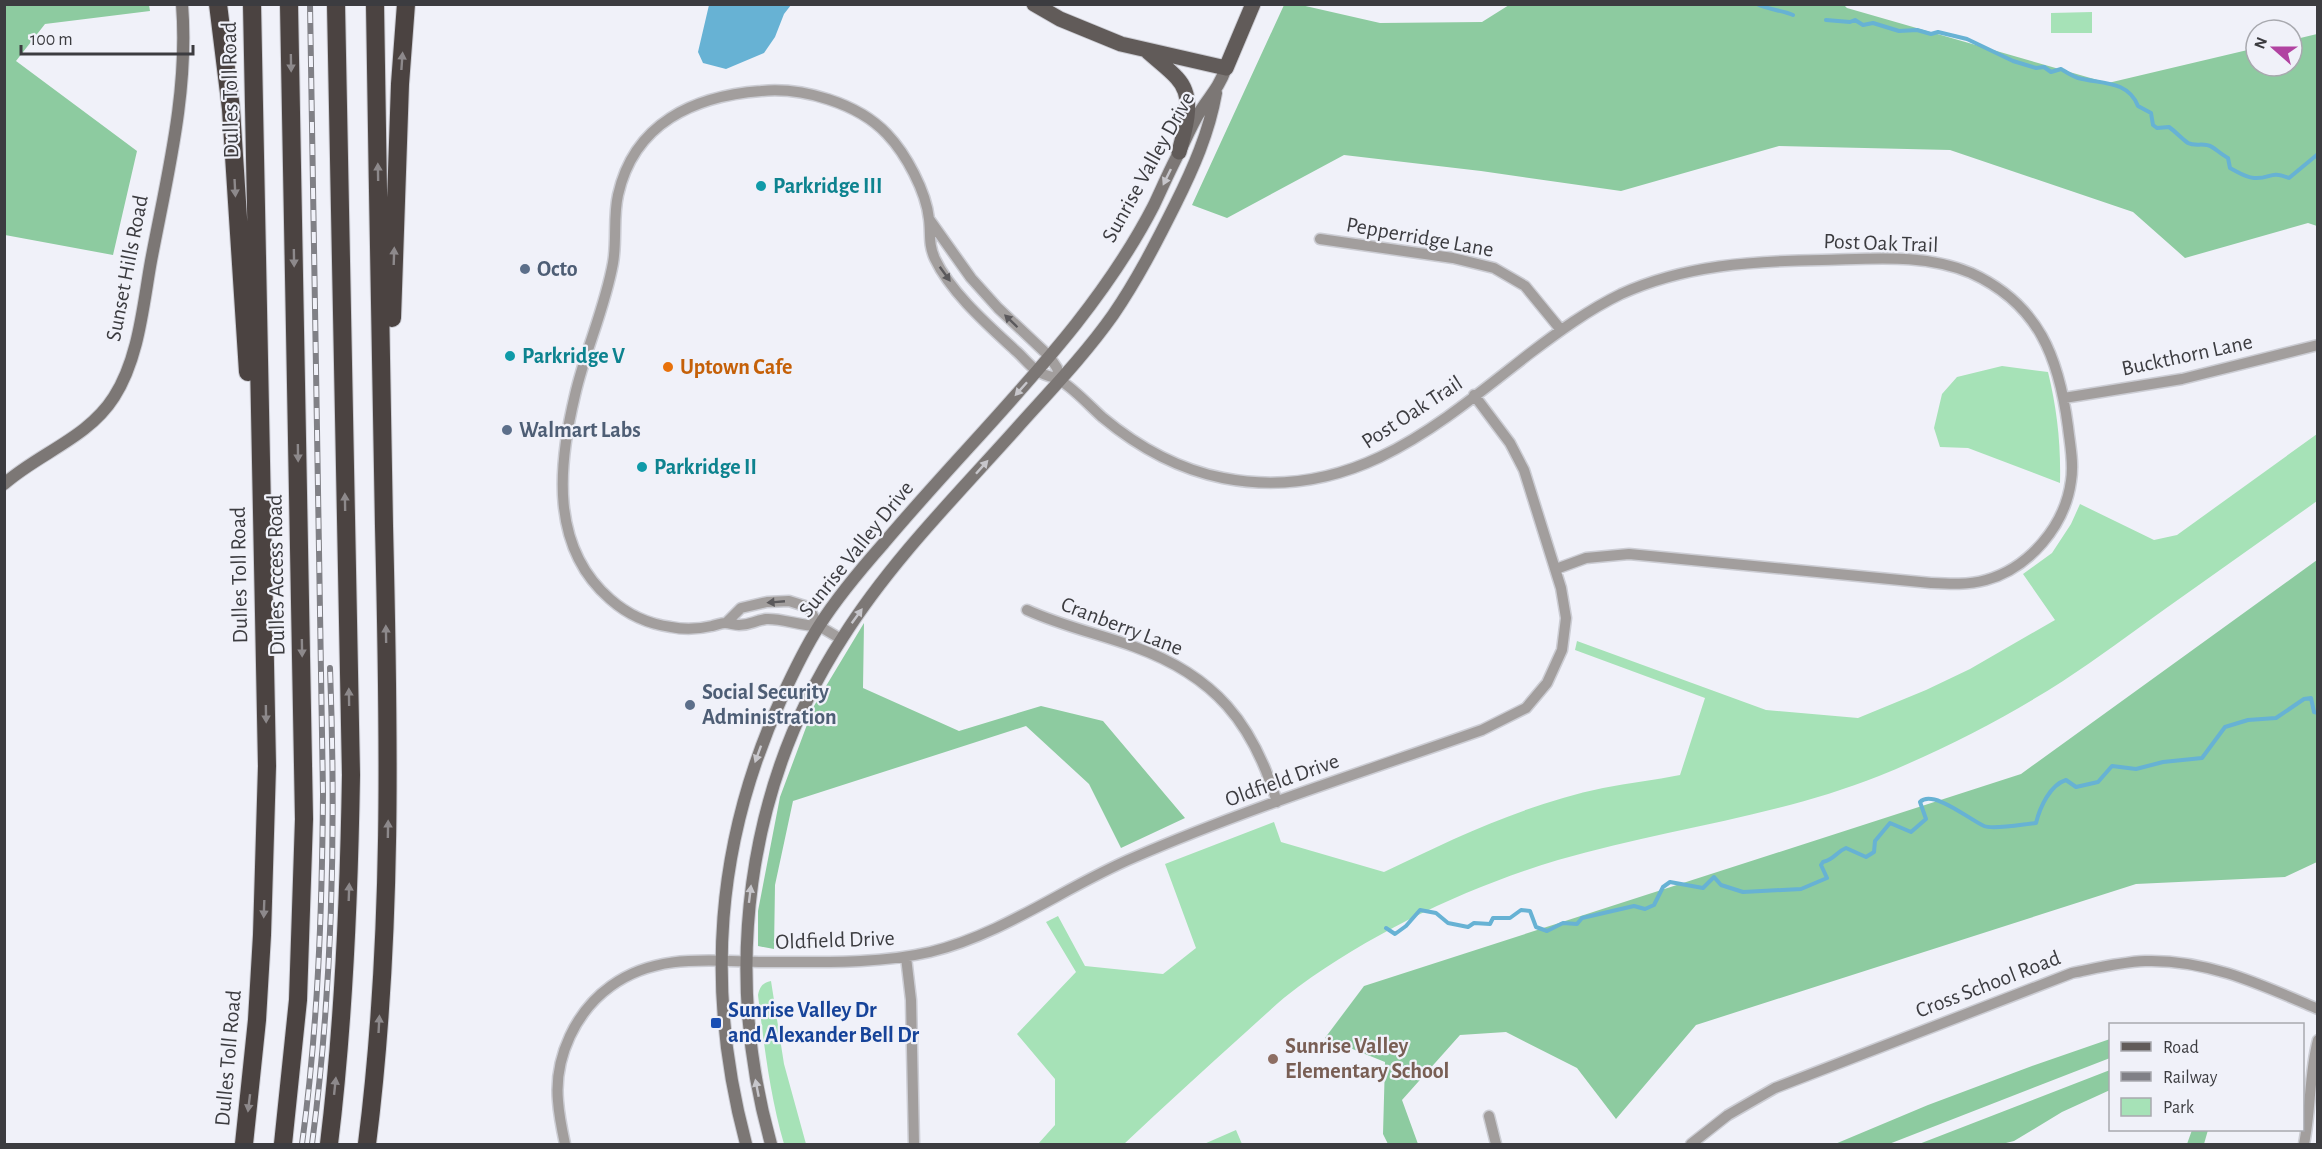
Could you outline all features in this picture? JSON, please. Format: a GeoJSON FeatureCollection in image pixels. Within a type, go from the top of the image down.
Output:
{"type":"FeatureCollection","features":[{"type":"Feature","properties":{"kind":"highway"},"geometry":{"type":"LineString","coordinates":[[218,4],[231,109],[237,223],[263,572]]}},
{"type":"Feature","properties":{"kind":"highway","name":"Dulles Toll Road"},"geometry":{"type":"LineString","coordinates":[[244,1144],[257,1020],[266,859],[267,766],[252,4]]}},
{"type":"Feature","properties":{"kind":"highway","name":"Dulles Access Road"},"geometry":{"type":"LineString","coordinates":[[283,1144],[298,1000],[304,819],[290,4]]}},
{"type":"Feature","properties":{"kind":"highway"},"geometry":{"type":"LineString","coordinates":[[329,1144],[348,904],[351,775],[336,4]]}},
{"type":"Feature","properties":{"kind":"highway"},"geometry":{"type":"LineString","coordinates":[[368,1144],[378,1047],[386,896],[387,679],[375,4]]}},
{"type":"Feature","properties":{"kind":"highway"},"geometry":{"type":"LineString","coordinates":[[384,524],[400,84],[406,4]]}},
{"type":"Feature","properties":{"kind":"main road","name":"Sunset Hills Road"},"geometry":{"type":"LineString","coordinates":[[4,484],[99,416],[115,396],[126,373],[137,333],[177,122],[184,63],[182,4]]}},
{"type":"Feature","properties":{"kind":"main road"},"geometry":{"type":"LineString","coordinates":[[1034,4],[1098,36],[1148,52],[1226,68],[1253,4]]}},
{"type":"Feature","properties":{"kind":"main road"},"geometry":{"type":"LineString","coordinates":[[1148,52],[1179,79],[1184,88],[1188,106],[1179,152]]}},
{"type":"Feature","properties":{"kind":"main road","name":"Sunrise Valley Drive"},"geometry":{"type":"LineString","coordinates":[[771,1144],[752,1054],[745,961],[751,886],[763,823],[772,788],[805,707],[841,639],[878,588],[905,554],[1060,381],[1111,317],[1161,236],[1201,149],[1212,116],[1217,90],[1226,68]]}},
{"type":"Feature","properties":{"kind":"main road","name":"Sunrise Valley Drive"},"geometry":{"type":"LineString","coordinates":[[746,1144],[736,1106],[726,1043],[722,961],[729,866],[741,809],[768,730],[790,680],[819,626],[897,527],[1037,371],[1095,298],[1133,241],[1152,207],[1200,110],[1217,90]]}},
{"type":"Feature","properties":{"kind":"street"},"geometry":{"type":"LineString","coordinates":[[819,626],[797,626],[771,618],[741,625],[727,622],[695,629],[647,622],[623,611],[596,588],[569,541],[563,509],[562,472],[567,436],[575,394],[605,298],[613,261],[616,200],[626,171],[644,141],[668,118],[700,101],[739,92],[777,89],[836,103],[874,122],[902,152],[915,176],[929,219],[971,278],[998,308],[1049,356],[1057,368],[1060,381]]}},
{"type":"Feature","properties":{"kind":"street"},"geometry":{"type":"LineString","coordinates":[[929,219],[928,239],[940,268],[971,307],[1037,371],[1060,381]]}},
{"type":"Feature","properties":{"kind":"street","name":"Pepperridge Lane"},"geometry":{"type":"LineString","coordinates":[[1320,239],[1453,258],[1494,268],[1524,286],[1561,330]]}},
{"type":"Feature","properties":{"kind":"street","name":"Post Oak Trail"},"geometry":{"type":"LineString","coordinates":[[1060,381],[1112,426],[1159,456],[1206,475],[1257,483],[1309,480],[1363,466],[1400,448],[1561,330],[1600,305],[1656,280],[1731,263],[1881,259],[1932,261],[1972,274],[1992,285],[2020,308],[2040,333],[2051,352],[2059,372],[2064,398],[2072,478],[2063,510],[2050,533],[2022,562],[1995,577],[1962,584],[1931,583],[1629,554],[1586,558],[1556,569]]}},
{"type":"Feature","properties":{"kind":"street","name":"Buckthorn Lane"},"geometry":{"type":"LineString","coordinates":[[2064,398],[2182,379],[2318,345]]}},
{"type":"Feature","properties":{"kind":"street","name":"Oldfield Drive"},"geometry":{"type":"LineString","coordinates":[[565,1144],[557,1100],[559,1072],[566,1046],[585,1011],[611,986],[645,968],[680,960],[845,962],[906,957],[964,942],[1132,858],[1277,802],[1482,730],[1526,708],[1556,668],[1564,642],[1566,618],[1556,569],[1518,457],[1474,395]]}},
{"type":"Feature","properties":{"kind":"street"},"geometry":{"type":"LineString","coordinates":[[727,622],[741,608],[789,601],[808,607],[819,626],[841,639]]}},
{"type":"Feature","properties":{"kind":"street","name":"Cranberry Lane"},"geometry":{"type":"LineString","coordinates":[[1027,610],[1047,619],[1136,647],[1169,661],[1190,674],[1227,705],[1253,740],[1277,802]]}},
{"type":"Feature","properties":{"kind":"street"},"geometry":{"type":"LineString","coordinates":[[906,957],[911,1000],[914,1144]]}},
{"type":"Feature","properties":{"kind":"street","name":"Cross School Road"},"geometry":{"type":"LineString","coordinates":[[1691,1144],[1728,1115],[1791,1080],[2072,973],[2120,963],[2175,962],[2232,973],[2318,1009]]}},
{"type":"Feature","properties":{"kind":"street"},"geometry":{"type":"LineString","coordinates":[[2304,1144],[2311,1065],[2318,1040]]}},
{"type":"Feature","properties":{"kind":"street"},"geometry":{"type":"LineString","coordinates":[[1489,1116],[1496,1144]]}},
{"type":"Feature","properties":{"kind":"green space"},"geometry":{"type":"Polygon","coordinates":[[[4,5],[149,5],[150,11],[45,24],[16,61],[137,151],[113,255],[5,235],[4,5]]]}},
{"type":"Feature","properties":{"kind":"green space"},"geometry":{"type":"Polygon","coordinates":[[[1284,5],[1301,5],[1380,23],[1482,22],[1509,5],[1844,5],[1847,8],[2108,83],[2244,51],[2244,78],[2304,78],[2304,37],[2317,34],[2317,226],[2308,223],[2185,258],[2133,212],[1950,150],[1779,146],[1621,191],[1344,155],[1227,218],[1192,205],[1284,5]]]}},
{"type":"Feature","properties":{"kind":"green space"},"geometry":{"type":"Polygon","coordinates":[[[2092,12],[2092,33],[2051,33],[2051,13],[2092,12]]]}},
{"type":"Feature","properties":{"kind":"green space"},"geometry":{"type":"Polygon","coordinates":[[[2002,366],[2048,372],[2058,427],[2060,483],[1968,448],[1940,447],[1934,428],[1942,394],[1957,377],[2002,366]]]}},
{"type":"Feature","properties":{"kind":"green space"},"geometry":{"type":"Polygon","coordinates":[[[2317,434],[2317,501],[2076,672],[1996,720],[1903,766],[1840,790],[1760,812],[1558,860],[1456,897],[1359,947],[1298,987],[1124,1144],[1038,1144],[1055,1125],[1055,1079],[1017,1034],[1076,972],[1046,922],[1058,916],[1085,966],[1163,974],[1196,948],[1165,864],[1274,822],[1281,842],[1384,872],[1491,823],[1546,803],[1603,788],[1680,775],[1705,698],[1575,650],[1577,641],[1766,710],[1858,718],[1970,669],[2055,620],[2023,574],[2052,553],[2071,524],[2080,504],[2154,540],[2177,535],[2317,434]]]}},
{"type":"Feature","properties":{"kind":"green space"},"geometry":{"type":"Polygon","coordinates":[[[2317,560],[2317,862],[2285,877],[2136,884],[1696,1025],[1616,1119],[1577,1068],[1506,1032],[1460,1035],[1402,1100],[1418,1144],[1388,1144],[1383,1134],[1385,1062],[1325,1038],[1364,986],[2021,774],[2317,560]]]}},
{"type":"Feature","properties":{"kind":"green space"},"geometry":{"type":"Polygon","coordinates":[[[864,623],[863,688],[959,731],[1041,706],[1103,721],[1185,818],[1121,848],[1089,784],[1026,726],[793,801],[775,885],[774,949],[758,946],[758,911],[780,797],[814,706],[864,623]]]}},
{"type":"Feature","properties":{"kind":"green space"},"geometry":{"type":"Polygon","coordinates":[[[771,981],[784,1064],[806,1144],[784,1144],[775,1107],[758,995],[762,985],[771,981]]]}},
{"type":"Feature","properties":{"kind":"green space"},"geometry":{"type":"Polygon","coordinates":[[[2109,1039],[2109,1058],[1889,1144],[1835,1144],[1928,1105],[2109,1039]]]}},
{"type":"Feature","properties":{"kind":"green space"},"geometry":{"type":"Polygon","coordinates":[[[2109,1070],[2109,1090],[2062,1112],[2014,1141],[2002,1144],[1919,1144],[2109,1070]]]}},
{"type":"Feature","properties":{"kind":"green space"},"geometry":{"type":"Polygon","coordinates":[[[1236,1130],[1242,1144],[1204,1144],[1236,1130]]]}},
{"type":"Feature","properties":{"kind":"green space"},"geometry":{"type":"Polygon","coordinates":[[[2192,1131],[2208,1131],[2204,1144],[2187,1144],[2192,1131]]]}},
{"type":"Feature","properties":{"kind":"water"},"geometry":{"type":"Polygon","coordinates":[[[709,4],[791,5],[764,53],[726,69],[703,63],[698,52],[709,4]]]}},
{"type":"Feature","properties":{"kind":"waterway"},"geometry":{"type":"LineString","coordinates":[[1726,4],[1736,4]]}},
{"type":"Feature","properties":{"kind":"waterway"},"geometry":{"type":"LineString","coordinates":[[1757,4],[1793,15]]}},
{"type":"Feature","properties":{"kind":"waterway"},"geometry":{"type":"LineString","coordinates":[[1826,20],[1850,22],[1855,20],[1863,25],[1873,23],[1899,31],[1917,30],[1931,34],[1938,32],[1967,39],[2013,61],[2036,68],[2044,67],[2051,72],[2061,69],[2078,78],[2113,84],[2128,92],[2138,106],[2151,113],[2153,125],[2157,128],[2169,127],[2188,143],[2212,147],[2228,158],[2230,168],[2251,177],[2278,175],[2289,178],[2318,154]]}},
{"type":"Feature","properties":{"kind":"waterway"},"geometry":{"type":"LineString","coordinates":[[1386,928],[1395,934],[1406,926],[1420,910],[1436,913],[1448,923],[1468,927],[1474,923],[1490,924],[1493,918],[1510,918],[1521,910],[1530,911],[1536,927],[1547,931],[1563,923],[1577,924],[1582,918],[1634,906],[1645,909],[1654,905],[1663,887],[1670,882],[1703,888],[1714,877],[1721,885],[1743,892],[1801,889],[1827,878],[1821,865],[1846,848],[1866,857],[1874,852],[1875,841],[1890,823],[1911,832],[1926,819],[1920,802],[1926,799],[1942,802],[1988,827],[2036,823],[2040,810],[2051,792],[2066,780],[2076,787],[2098,782],[2112,766],[2136,769],[2163,762],[2202,758],[2225,727],[2248,720],[2276,718],[2304,699],[2311,698],[2314,712],[2318,713]]}},
{"type":"Feature","properties":{"kind":"railway"},"geometry":{"type":"LineString","coordinates":[[302,1144],[312,1057],[318,969],[323,794],[310,4]]}},
{"type":"Feature","properties":{"kind":"railway"},"geometry":{"type":"LineString","coordinates":[[312,1144],[329,966],[333,787],[330,668]]}},
{"type":"Feature","properties":{"kind":"place","name":"Parkridge III"},"geometry":{"type":"Point","coordinates":[761,186]}},
{"type":"Feature","properties":{"kind":"place","name":"Octo"},"geometry":{"type":"Point","coordinates":[525,269]}},
{"type":"Feature","properties":{"kind":"place","name":"Parkridge V"},"geometry":{"type":"Point","coordinates":[510,356]}},
{"type":"Feature","properties":{"kind":"place","name":"Uptown Cafe"},"geometry":{"type":"Point","coordinates":[668,367]}},
{"type":"Feature","properties":{"kind":"place","name":"Walmart Labs"},"geometry":{"type":"Point","coordinates":[507,430]}},
{"type":"Feature","properties":{"kind":"place","name":"Parkridge II"},"geometry":{"type":"Point","coordinates":[642,467]}},
{"type":"Feature","properties":{"kind":"place","name":"Social Security Administration"},"geometry":{"type":"Point","coordinates":[690,705]}},
{"type":"Feature","properties":{"kind":"place","name":"Sunrise Valley Dr and Alexander Bell Dr"},"geometry":{"type":"Point","coordinates":[716,1023]}},
{"type":"Feature","properties":{"kind":"place","name":"Sunrise Valley Elementary School"},"geometry":{"type":"Point","coordinates":[1273,1059]}}]}
